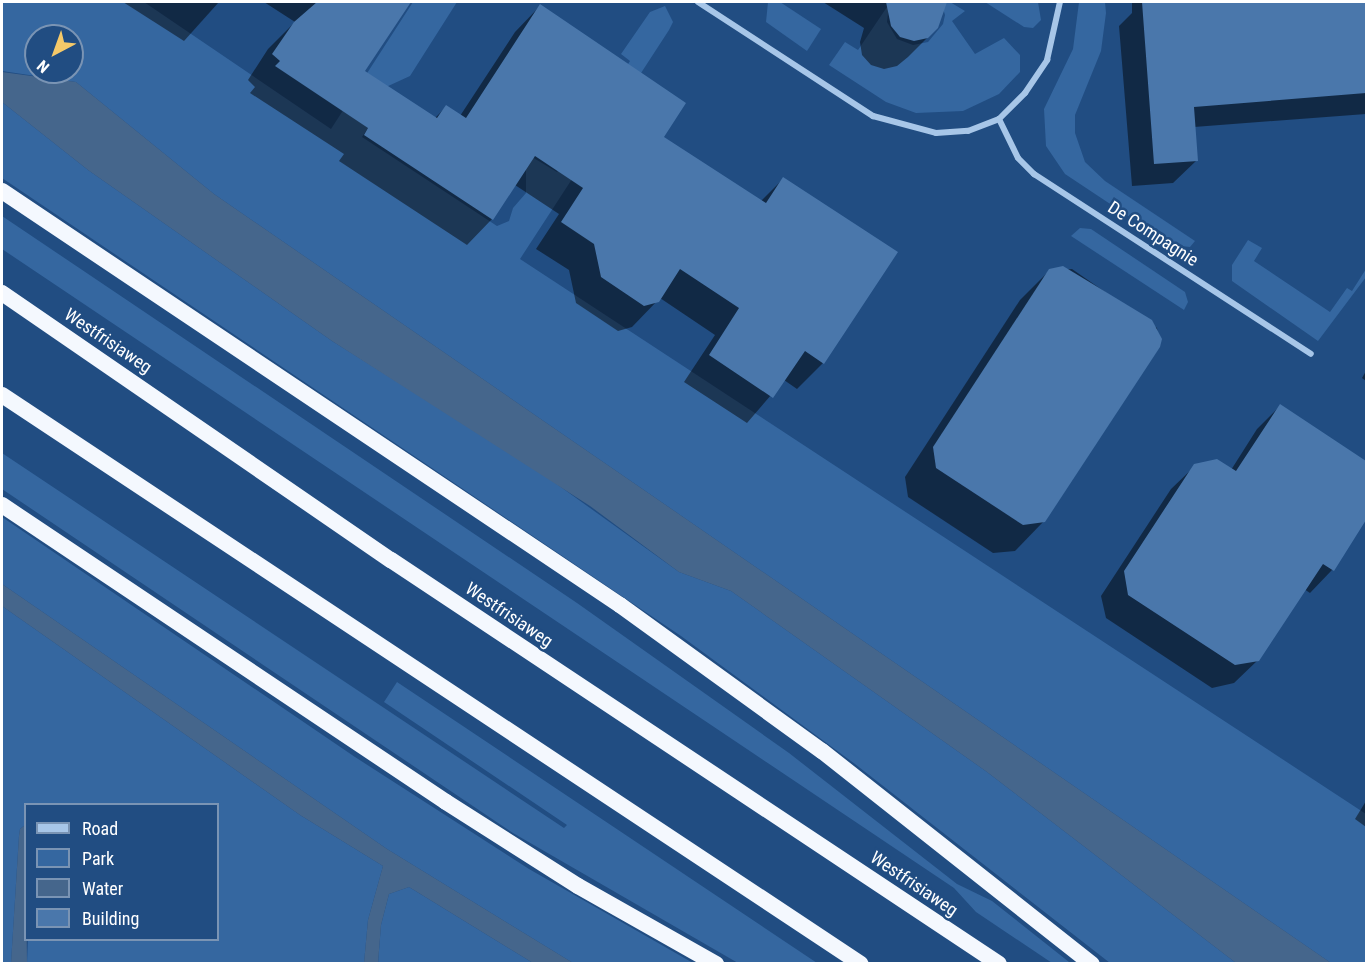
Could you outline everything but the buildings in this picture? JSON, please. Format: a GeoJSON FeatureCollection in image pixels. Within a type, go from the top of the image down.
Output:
{"type":"FeatureCollection","features":[{"type":"Feature","properties":{"kind":"highway"},"geometry":{"type":"LineString","coordinates":[[2,191],[620,605],[822,751],[1092,963]]}},
{"type":"Feature","properties":{"kind":"highway","name":"Westfrisiaweg"},"geometry":{"type":"LineString","coordinates":[[2,293],[391,560],[999,963]]}},
{"type":"Feature","properties":{"kind":"highway"},"geometry":{"type":"LineString","coordinates":[[2,395],[861,963]]}},
{"type":"Feature","properties":{"kind":"highway"},"geometry":{"type":"LineString","coordinates":[[2,505],[455,808],[578,886],[717,963]]}},
{"type":"Feature","properties":{"kind":"street"},"geometry":{"type":"LineString","coordinates":[[698,2],[873,116],[936,133],[968,131],[999,119],[1025,93],[1047,60],[1060,2]]}},
{"type":"Feature","properties":{"kind":"street","name":"De Compagnie"},"geometry":{"type":"LineString","coordinates":[[999,119],[1017,158],[1034,174],[1311,354]]}},
{"type":"Feature","properties":{"kind":"green space"},"geometry":{"type":"Polygon","coordinates":[[[2,2],[144,2],[331,129],[413,2],[457,2],[410,76],[386,87],[382,107],[362,137],[497,226],[509,221],[513,208],[526,193],[526,165],[532,157],[557,172],[630,61],[621,54],[650,12],[665,6],[673,22],[669,30],[520,259],[1366,814],[1366,963],[1331,963],[214,194],[78,84],[84,84],[84,24],[24,24],[24,74],[2,71],[2,2]]]}},
{"type":"Feature","properties":{"kind":"green space"},"geometry":{"type":"Polygon","coordinates":[[[768,2],[780,2],[821,29],[807,51],[766,22],[768,2]]]}},
{"type":"Feature","properties":{"kind":"green space"},"geometry":{"type":"Polygon","coordinates":[[[941,2],[950,2],[965,11],[952,21],[975,54],[1004,38],[1020,55],[1020,72],[999,94],[963,111],[916,113],[886,102],[829,65],[845,42],[858,50],[889,4],[887,22],[897,39],[913,45],[928,42],[943,24],[945,15],[941,2]]]}},
{"type":"Feature","properties":{"kind":"green space"},"geometry":{"type":"Polygon","coordinates":[[[985,2],[1038,2],[1041,20],[1033,28],[1024,27],[985,2]]]}},
{"type":"Feature","properties":{"kind":"green space"},"geometry":{"type":"Polygon","coordinates":[[[1079,2],[1105,2],[1106,13],[1101,51],[1075,115],[1075,133],[1085,162],[1105,181],[1195,241],[1190,247],[1172,245],[1065,174],[1046,146],[1044,109],[1073,49],[1079,2]]]}},
{"type":"Feature","properties":{"kind":"green space"},"geometry":{"type":"Polygon","coordinates":[[[2,102],[88,170],[332,341],[533,467],[679,572],[731,591],[987,772],[1236,963],[1110,963],[855,764],[681,636],[2,178],[2,102]]]}},
{"type":"Feature","properties":{"kind":"green space"},"geometry":{"type":"Polygon","coordinates":[[[2,216],[577,603],[789,753],[957,884],[992,901],[1069,962],[1052,963],[976,912],[954,888],[2,249],[2,216]]]}},
{"type":"Feature","properties":{"kind":"green space"},"geometry":{"type":"Polygon","coordinates":[[[1080,228],[1091,229],[1185,292],[1188,302],[1184,310],[1071,236],[1080,228]]]}},
{"type":"Feature","properties":{"kind":"green space"},"geometry":{"type":"Polygon","coordinates":[[[1248,240],[1262,248],[1254,261],[1330,312],[1347,288],[1352,291],[1366,269],[1366,277],[1318,341],[1232,281],[1232,265],[1248,240]]]}},
{"type":"Feature","properties":{"kind":"green space"},"geometry":{"type":"Polygon","coordinates":[[[2,453],[564,828],[567,825],[384,702],[397,682],[817,963],[738,963],[513,833],[2,489],[2,453]]]}},
{"type":"Feature","properties":{"kind":"green space"},"geometry":{"type":"Polygon","coordinates":[[[2,517],[355,757],[529,869],[693,963],[573,963],[387,849],[2,584],[2,517]]]}},
{"type":"Feature","properties":{"kind":"green space"},"geometry":{"type":"Polygon","coordinates":[[[2,606],[300,815],[383,866],[368,920],[364,963],[27,963],[28,941],[219,941],[219,803],[24,803],[24,826],[20,829],[19,836],[11,963],[2,963],[2,606]]]}},
{"type":"Feature","properties":{"kind":"green space"},"geometry":{"type":"Polygon","coordinates":[[[409,887],[533,963],[378,964],[381,925],[389,894],[409,887]]]}},
{"type":"Feature","properties":{"kind":"water"},"geometry":{"type":"Polygon","coordinates":[[[2,72],[24,75],[24,84],[78,84],[214,194],[1331,963],[1236,963],[987,772],[731,591],[679,572],[590,506],[332,341],[88,170],[2,102],[2,72]]]}},
{"type":"Feature","properties":{"kind":"water"},"geometry":{"type":"Polygon","coordinates":[[[2,584],[387,849],[573,963],[533,963],[409,887],[389,894],[381,925],[378,963],[364,963],[368,920],[383,866],[300,815],[2,606],[2,584]]]}},
{"type":"Feature","properties":{"kind":"water"},"geometry":{"type":"Polygon","coordinates":[[[24,826],[24,941],[27,941],[27,963],[11,963],[19,836],[20,829],[24,826]]]}}]}
